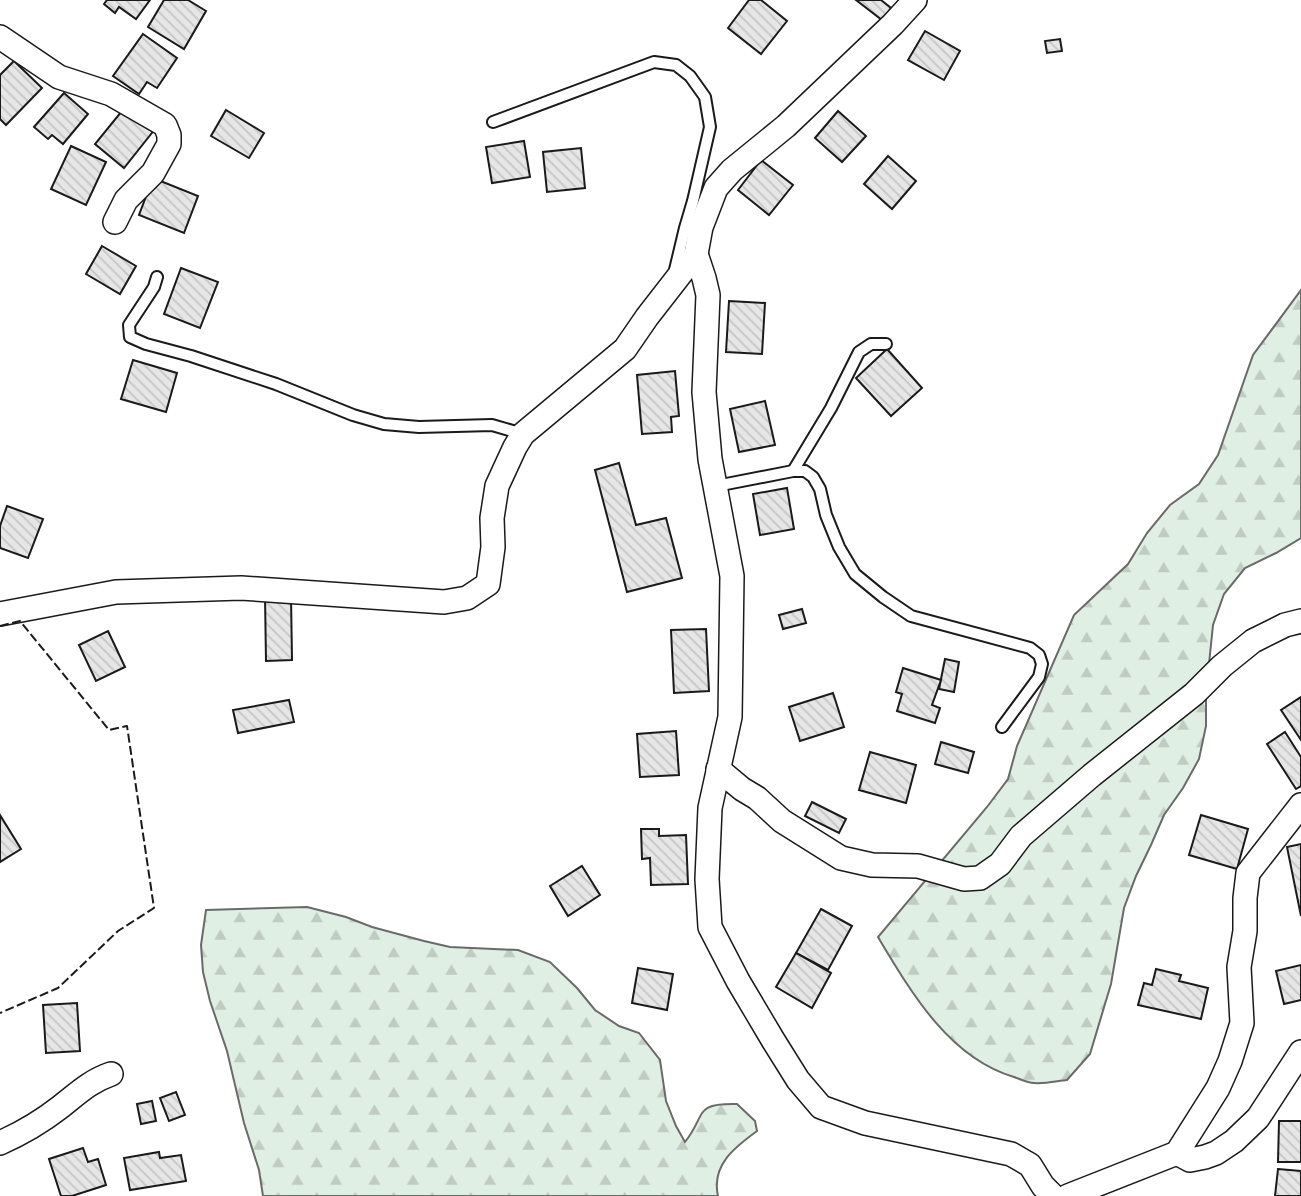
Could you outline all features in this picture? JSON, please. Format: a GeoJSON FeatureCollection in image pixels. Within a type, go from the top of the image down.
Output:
{"type":"FeatureCollection","features":[{"type":"Feature","properties":{"kind":"street"},"geometry":{"type":"LineString","coordinates":[[0,614],[116,592],[241,588],[444,602],[467,598],[488,584],[497,486],[523,434],[625,349],[696,254],[701,227],[716,188],[732,170],[786,126],[915,0]]}},
{"type":"Feature","properties":{"kind":"street"},"geometry":{"type":"LineString","coordinates":[[0,37],[59,78],[111,94],[165,125],[169,145],[153,173],[126,200],[115,222]]}},
{"type":"Feature","properties":{"kind":"street"},"geometry":{"type":"LineString","coordinates":[[696,254],[708,295],[705,392],[710,459],[732,576],[730,717],[710,808],[707,879],[710,927],[738,981],[798,1080],[821,1107],[865,1123],[1011,1154],[1030,1165],[1053,1196]]}},
{"type":"Feature","properties":{"kind":"street"},"geometry":{"type":"LineString","coordinates":[[718,769],[782,821],[841,858],[873,865],[918,866],[964,879],[980,878],[1000,864],[1021,836],[1092,775],[1194,694],[1222,666],[1253,641],[1285,625],[1301,621]]}},
{"type":"Feature","properties":{"kind":"street"},"geometry":{"type":"LineString","coordinates":[[1068,1196],[1177,1153],[1219,1088],[1242,1023],[1239,967],[1245,930],[1248,873],[1301,805]]}},
{"type":"Feature","properties":{"kind":"street"},"geometry":{"type":"LineString","coordinates":[[1177,1153],[1190,1160],[1205,1157],[1234,1141],[1258,1118],[1301,1052]]}},
{"type":"Feature","properties":{"kind":"street"},"geometry":{"type":"LineString","coordinates":[[0,1143],[57,1110],[100,1077],[111,1074]]}},
{"type":"Feature","properties":{"kind":"lane"},"geometry":{"type":"LineString","coordinates":[[493,122],[654,62],[676,65],[690,76],[705,97],[709,127],[672,287]]}},
{"type":"Feature","properties":{"kind":"lane"},"geometry":{"type":"LineString","coordinates":[[157,277],[154,287],[130,325],[130,337],[146,344],[264,380],[353,415],[384,424],[419,427],[492,425],[523,434]]}},
{"type":"Feature","properties":{"kind":"lane"},"geometry":{"type":"LineString","coordinates":[[793,471],[831,408],[859,352],[871,344],[886,344]]}},
{"type":"Feature","properties":{"kind":"lane"},"geometry":{"type":"LineString","coordinates":[[716,486],[805,471],[813,477],[820,489],[826,514],[855,574],[883,597],[911,617],[1030,648],[1040,654],[1042,664],[1039,677],[1002,727]]}},
{"type":"Feature","properties":{"kind":"green space"},"geometry":{"type":"Polygon","coordinates":[[[1301,290],[1301,538],[1245,568],[1224,594],[1213,625],[1206,693],[1206,726],[1199,759],[1164,815],[1124,908],[1111,984],[1090,1054],[1067,1080],[1038,1083],[1024,1081],[991,1068],[951,1039],[918,1000],[878,937],[1008,779],[1017,746],[1074,615],[1128,564],[1147,533],[1170,505],[1199,484],[1218,455],[1253,355],[1301,290]]]}},
{"type":"Feature","properties":{"kind":"green space"},"geometry":{"type":"Polygon","coordinates":[[[307,907],[450,947],[518,950],[550,962],[595,1010],[619,1026],[639,1033],[660,1060],[666,1101],[685,1142],[707,1108],[723,1104],[737,1104],[755,1121],[757,1131],[733,1150],[721,1166],[718,1196],[263,1196],[259,1170],[203,972],[201,945],[206,910],[307,907]]]}},
{"type":"Feature","properties":{"kind":"building"},"geometry":{"type":"Polygon","coordinates":[[[107,0],[150,0],[136,19],[119,7],[115,13],[104,4],[107,0]]]}},
{"type":"Feature","properties":{"kind":"building"},"geometry":{"type":"Polygon","coordinates":[[[164,0],[188,0],[206,11],[184,49],[148,27],[164,0]]]}},
{"type":"Feature","properties":{"kind":"building"},"geometry":{"type":"Polygon","coordinates":[[[749,0],[761,0],[787,21],[761,54],[728,28],[749,0]]]}},
{"type":"Feature","properties":{"kind":"building"},"geometry":{"type":"Polygon","coordinates":[[[856,0],[881,0],[891,8],[882,20],[856,0]]]}},
{"type":"Feature","properties":{"kind":"building"},"geometry":{"type":"Polygon","coordinates":[[[925,31],[960,51],[944,80],[908,60],[925,31]]]}},
{"type":"Feature","properties":{"kind":"building"},"geometry":{"type":"Polygon","coordinates":[[[143,34],[177,58],[157,88],[147,82],[139,94],[113,76],[143,34]]]}},
{"type":"Feature","properties":{"kind":"building"},"geometry":{"type":"Polygon","coordinates":[[[1060,39],[1062,51],[1047,53],[1045,41],[1060,39]]]}},
{"type":"Feature","properties":{"kind":"building"},"geometry":{"type":"Polygon","coordinates":[[[14,61],[42,88],[6,125],[0,119],[0,75],[14,61]]]}},
{"type":"Feature","properties":{"kind":"building"},"geometry":{"type":"Polygon","coordinates":[[[64,93],[88,114],[63,144],[52,135],[48,139],[34,127],[64,93]]]}},
{"type":"Feature","properties":{"kind":"building"},"geometry":{"type":"Polygon","coordinates":[[[126,106],[155,129],[124,168],[95,144],[126,106]]]}},
{"type":"Feature","properties":{"kind":"building"},"geometry":{"type":"Polygon","coordinates":[[[226,110],[264,133],[249,158],[211,136],[226,110]]]}},
{"type":"Feature","properties":{"kind":"building"},"geometry":{"type":"Polygon","coordinates":[[[838,111],[866,136],[842,162],[815,138],[838,111]]]}},
{"type":"Feature","properties":{"kind":"building"},"geometry":{"type":"Polygon","coordinates":[[[524,141],[530,177],[492,183],[486,147],[524,141]]]}},
{"type":"Feature","properties":{"kind":"building"},"geometry":{"type":"Polygon","coordinates":[[[71,146],[106,162],[86,205],[51,189],[71,146]]]}},
{"type":"Feature","properties":{"kind":"building"},"geometry":{"type":"Polygon","coordinates":[[[581,148],[585,188],[547,192],[543,152],[581,148]]]}},
{"type":"Feature","properties":{"kind":"building"},"geometry":{"type":"Polygon","coordinates":[[[888,156],[916,181],[892,209],[864,184],[888,156]]]}},
{"type":"Feature","properties":{"kind":"building"},"geometry":{"type":"Polygon","coordinates":[[[761,160],[793,185],[769,215],[738,190],[761,160]]]}},
{"type":"Feature","properties":{"kind":"building"},"geometry":{"type":"Polygon","coordinates":[[[153,178],[198,196],[184,233],[139,215],[153,178]]]}},
{"type":"Feature","properties":{"kind":"building"},"geometry":{"type":"Polygon","coordinates":[[[102,246],[136,266],[120,294],[86,274],[102,246]]]}},
{"type":"Feature","properties":{"kind":"building"},"geometry":{"type":"Polygon","coordinates":[[[181,268],[218,282],[200,328],[164,314],[181,268]]]}},
{"type":"Feature","properties":{"kind":"building"},"geometry":{"type":"Polygon","coordinates":[[[729,301],[765,303],[762,354],[726,352],[729,301]]]}},
{"type":"Feature","properties":{"kind":"building"},"geometry":{"type":"Polygon","coordinates":[[[887,349],[922,388],[891,416],[856,378],[887,349]]]}},
{"type":"Feature","properties":{"kind":"building"},"geometry":{"type":"Polygon","coordinates":[[[133,360],[177,373],[166,412],[121,399],[133,360]]]}},
{"type":"Feature","properties":{"kind":"building"},"geometry":{"type":"Polygon","coordinates":[[[675,371],[679,416],[671,417],[672,432],[642,434],[637,375],[675,371]]]}},
{"type":"Feature","properties":{"kind":"building"},"geometry":{"type":"Polygon","coordinates":[[[765,401],[775,445],[739,452],[730,409],[765,401]]]}},
{"type":"Feature","properties":{"kind":"building"},"geometry":{"type":"Polygon","coordinates":[[[619,463],[636,525],[666,518],[682,578],[627,592],[595,470],[619,463]]]}},
{"type":"Feature","properties":{"kind":"building"},"geometry":{"type":"Polygon","coordinates":[[[787,488],[794,529],[760,535],[753,494],[787,488]]]}},
{"type":"Feature","properties":{"kind":"building"},"geometry":{"type":"Polygon","coordinates":[[[7,506],[43,519],[28,558],[0,548],[0,526],[7,506]]]}},
{"type":"Feature","properties":{"kind":"building"},"geometry":{"type":"Polygon","coordinates":[[[291,596],[292,660],[266,661],[265,597],[291,596]]]}},
{"type":"Feature","properties":{"kind":"building"},"geometry":{"type":"Polygon","coordinates":[[[802,609],[806,623],[783,629],[779,615],[802,609]]]}},
{"type":"Feature","properties":{"kind":"building"},"geometry":{"type":"Polygon","coordinates":[[[706,629],[709,691],[674,693],[671,630],[706,629]]]}},
{"type":"Feature","properties":{"kind":"building"},"geometry":{"type":"Polygon","coordinates":[[[108,631],[125,667],[96,681],[79,645],[108,631]]]}},
{"type":"Feature","properties":{"kind":"building"},"geometry":{"type":"Polygon","coordinates":[[[945,659],[959,662],[954,692],[939,689],[945,659]]]}},
{"type":"Feature","properties":{"kind":"building"},"geometry":{"type":"Polygon","coordinates":[[[903,668],[941,680],[932,705],[940,708],[935,723],[897,711],[902,694],[896,692],[903,668]]]}},
{"type":"Feature","properties":{"kind":"building"},"geometry":{"type":"Polygon","coordinates":[[[833,693],[844,727],[800,741],[789,707],[833,693]]]}},
{"type":"Feature","properties":{"kind":"building"},"geometry":{"type":"Polygon","coordinates":[[[1301,697],[1301,740],[1281,710],[1301,697]]]}},
{"type":"Feature","properties":{"kind":"building"},"geometry":{"type":"Polygon","coordinates":[[[289,700],[294,722],[238,733],[233,710],[289,700]]]}},
{"type":"Feature","properties":{"kind":"building"},"geometry":{"type":"Polygon","coordinates":[[[676,731],[679,775],[640,777],[637,734],[676,731]]]}},
{"type":"Feature","properties":{"kind":"building"},"geometry":{"type":"Polygon","coordinates":[[[1285,732],[1301,757],[1301,786],[1296,789],[1267,744],[1285,732]]]}},
{"type":"Feature","properties":{"kind":"building"},"geometry":{"type":"Polygon","coordinates":[[[941,742],[974,752],[968,773],[935,764],[941,742]]]}},
{"type":"Feature","properties":{"kind":"building"},"geometry":{"type":"Polygon","coordinates":[[[870,752],[916,765],[906,803],[859,790],[870,752]]]}},
{"type":"Feature","properties":{"kind":"building"},"geometry":{"type":"Polygon","coordinates":[[[812,802],[846,819],[839,833],[805,816],[812,802]]]}},
{"type":"Feature","properties":{"kind":"building"},"geometry":{"type":"Polygon","coordinates":[[[0,815],[21,849],[0,862],[0,815]]]}},
{"type":"Feature","properties":{"kind":"building"},"geometry":{"type":"Polygon","coordinates":[[[1201,815],[1248,829],[1237,869],[1189,855],[1201,815]]]}},
{"type":"Feature","properties":{"kind":"building"},"geometry":{"type":"Polygon","coordinates":[[[641,829],[659,829],[659,836],[686,835],[688,884],[651,885],[650,858],[642,859],[641,829]]]}},
{"type":"Feature","properties":{"kind":"building"},"geometry":{"type":"Polygon","coordinates":[[[1301,844],[1301,916],[1287,847],[1301,844]]]}},
{"type":"Feature","properties":{"kind":"building"},"geometry":{"type":"Polygon","coordinates":[[[582,866],[600,895],[568,916],[550,886],[582,866]]]}},
{"type":"Feature","properties":{"kind":"building"},"geometry":{"type":"Polygon","coordinates":[[[821,909],[852,926],[828,970],[796,953],[821,909]]]}},
{"type":"Feature","properties":{"kind":"building"},"geometry":{"type":"Polygon","coordinates":[[[796,953],[831,973],[812,1008],[776,987],[796,953]]]}},
{"type":"Feature","properties":{"kind":"building"},"geometry":{"type":"Polygon","coordinates":[[[1301,965],[1301,1000],[1284,1004],[1276,971],[1301,965]]]}},
{"type":"Feature","properties":{"kind":"building"},"geometry":{"type":"Polygon","coordinates":[[[638,968],[673,974],[667,1010],[632,1003],[638,968]]]}},
{"type":"Feature","properties":{"kind":"building"},"geometry":{"type":"Polygon","coordinates":[[[1156,969],[1181,975],[1179,981],[1208,988],[1201,1019],[1138,1005],[1144,983],[1152,985],[1156,969]]]}},
{"type":"Feature","properties":{"kind":"building"},"geometry":{"type":"Polygon","coordinates":[[[77,1003],[80,1051],[46,1053],[43,1005],[77,1003]]]}},
{"type":"Feature","properties":{"kind":"building"},"geometry":{"type":"Polygon","coordinates":[[[176,1092],[185,1115],[169,1121],[160,1098],[176,1092]]]}},
{"type":"Feature","properties":{"kind":"building"},"geometry":{"type":"Polygon","coordinates":[[[152,1101],[156,1121],[141,1124],[137,1104],[152,1101]]]}},
{"type":"Feature","properties":{"kind":"building"},"geometry":{"type":"Polygon","coordinates":[[[1279,1121],[1301,1121],[1301,1162],[1278,1162],[1279,1121]]]}},
{"type":"Feature","properties":{"kind":"building"},"geometry":{"type":"Polygon","coordinates":[[[83,1148],[88,1162],[98,1159],[106,1185],[72,1196],[61,1196],[49,1159],[83,1148]]]}},
{"type":"Feature","properties":{"kind":"building"},"geometry":{"type":"Polygon","coordinates":[[[159,1152],[160,1158],[181,1155],[186,1181],[130,1190],[124,1158],[159,1152]]]}},
{"type":"Feature","properties":{"kind":"building"},"geometry":{"type":"Polygon","coordinates":[[[1278,1169],[1301,1171],[1301,1196],[1275,1196],[1278,1169]]]}},
{"type":"Feature","properties":{"kind":"fence"},"geometry":{"type":"LineString","coordinates":[[0,626],[20,621],[109,730],[127,726],[154,908],[118,931],[58,988],[0,1013]]}}]}
